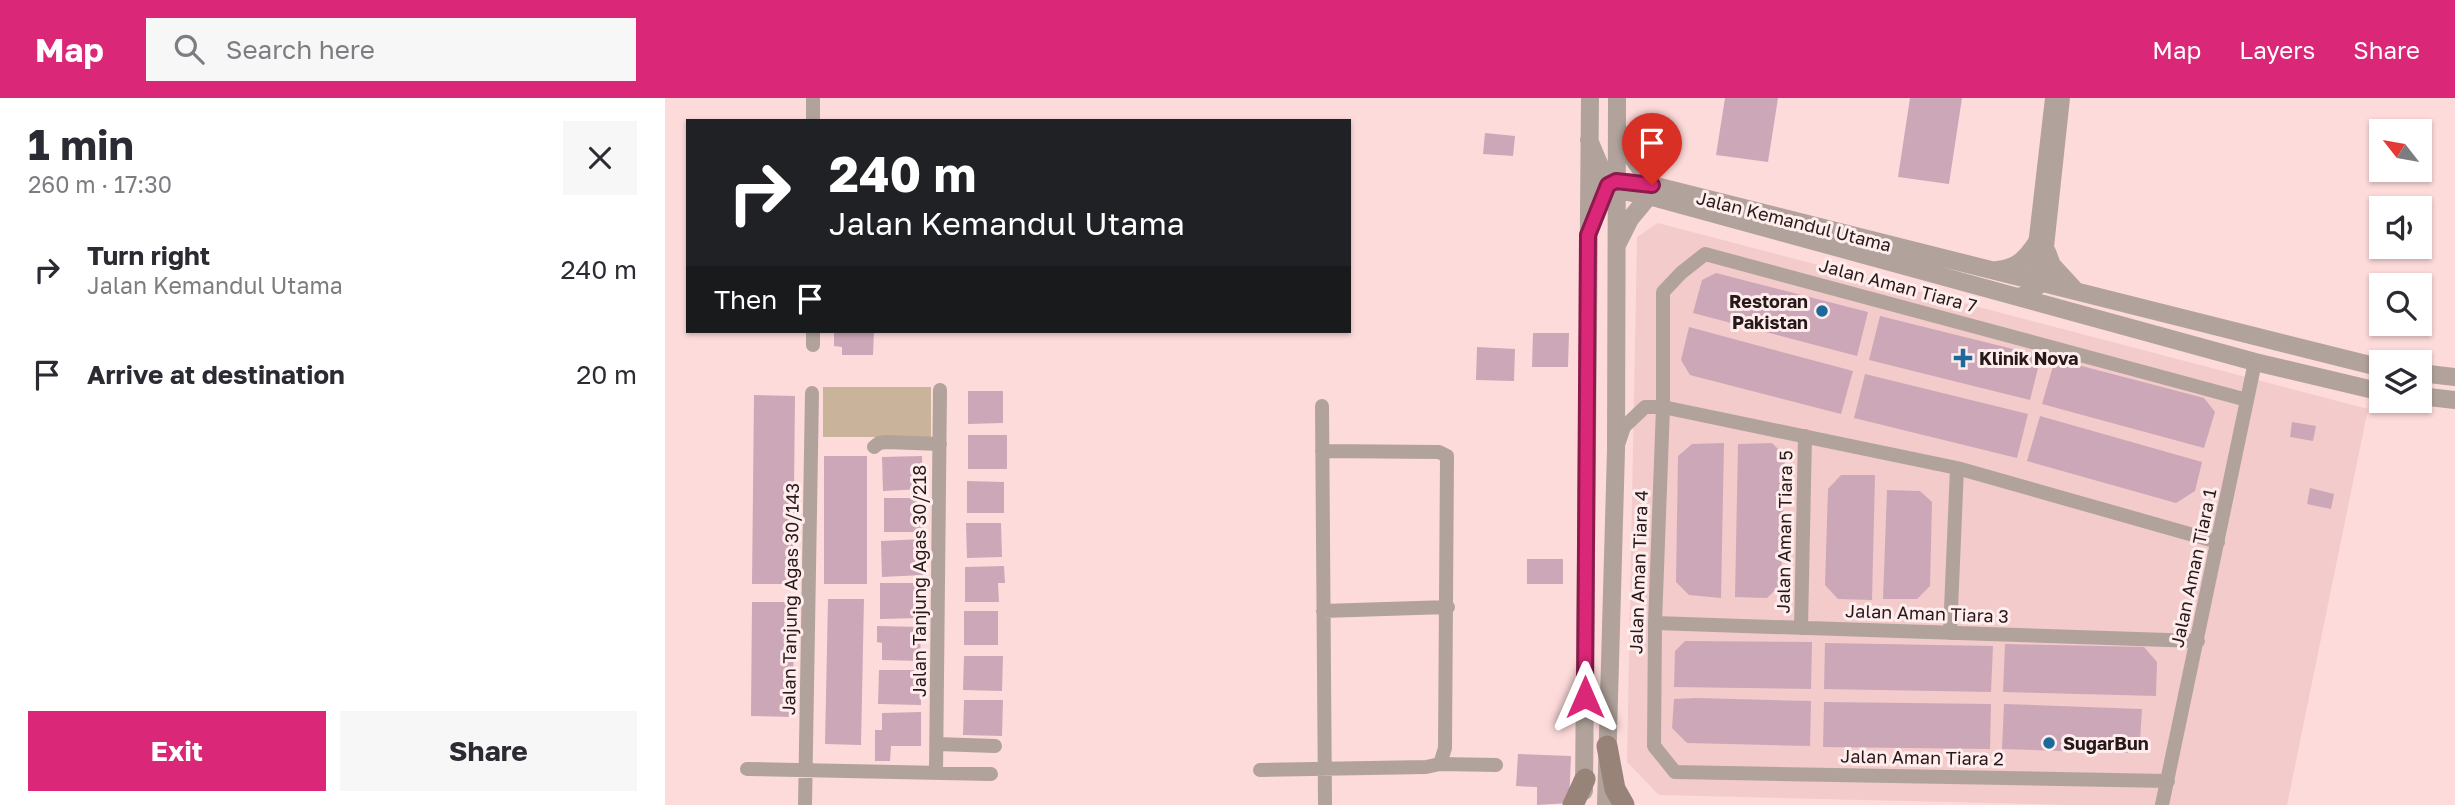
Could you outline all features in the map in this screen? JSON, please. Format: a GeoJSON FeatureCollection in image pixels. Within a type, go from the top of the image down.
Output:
{"type":"FeatureCollection","features":[{"type":"Feature","properties":{"kind":"main road"},"geometry":{"type":"LineString","coordinates":[[1607,746],[1615,789],[1624,805]]}},
{"type":"Feature","properties":{"kind":"main road"},"geometry":{"type":"LineString","coordinates":[[1573,805],[1585,779]]}},
{"type":"Feature","properties":{"kind":"street"},"geometry":{"type":"LineString","coordinates":[[813,98],[813,119]]}},
{"type":"Feature","properties":{"kind":"street"},"geometry":{"type":"LineString","coordinates":[[1584,805],[1590,98]]}},
{"type":"Feature","properties":{"kind":"street"},"geometry":{"type":"LineString","coordinates":[[1606,805],[1616,450],[1613,185],[1617,98]]}},
{"type":"Feature","properties":{"kind":"street"},"geometry":{"type":"LineString","coordinates":[[2052,98],[2042,247],[2057,271],[2077,293]]}},
{"type":"Feature","properties":{"kind":"street"},"geometry":{"type":"LineString","coordinates":[[2050,307],[2037,285],[2063,98]]}},
{"type":"Feature","properties":{"kind":"street"},"geometry":{"type":"LineString","coordinates":[[1615,252],[1623,229],[1650,191],[1616,127]]}},
{"type":"Feature","properties":{"kind":"street"},"geometry":{"type":"LineString","coordinates":[[1589,140],[1613,185]]}},
{"type":"Feature","properties":{"kind":"street"},"geometry":{"type":"LineString","coordinates":[[1588,235],[1613,185]]}},
{"type":"Feature","properties":{"kind":"street","name":"Jalan Kemandul Utama"},"geometry":{"type":"LineString","coordinates":[[1613,185],[1650,191],[1993,271],[2037,285],[2369,365]]}},
{"type":"Feature","properties":{"kind":"street","name":"Jalan Kemandul Utama"},"geometry":{"type":"LineString","coordinates":[[1650,191],[2013,297],[2255,362],[2369,389]]}},
{"type":"Feature","properties":{"kind":"street"},"geometry":{"type":"LineString","coordinates":[[1993,271],[2010,269],[2042,247]]}},
{"type":"Feature","properties":{"kind":"street","name":"Jalan Aman Tiara 7"},"geometry":{"type":"LineString","coordinates":[[1663,407],[1663,292],[1681,273],[1706,254],[2247,400]]}},
{"type":"Feature","properties":{"kind":"street"},"geometry":{"type":"LineString","coordinates":[[2013,297],[2037,285]]}},
{"type":"Feature","properties":{"kind":"street","name":"Jalan Aman Tiara 1"},"geometry":{"type":"LineString","coordinates":[[2162,805],[2255,362]]}},
{"type":"Feature","properties":{"kind":"street"},"geometry":{"type":"LineString","coordinates":[[2432,374],[2455,377]]}},
{"type":"Feature","properties":{"kind":"street","name":"Jalan Tanjung Agas 30/218"},"geometry":{"type":"LineString","coordinates":[[936,773],[940,390]]}},
{"type":"Feature","properties":{"kind":"street","name":"Jalan Tanjung Agas 30/143"},"geometry":{"type":"LineString","coordinates":[[805,805],[812,393]]}},
{"type":"Feature","properties":{"kind":"street"},"geometry":{"type":"LineString","coordinates":[[2432,397],[2455,400]]}},
{"type":"Feature","properties":{"kind":"street"},"geometry":{"type":"LineString","coordinates":[[1322,406],[1325,805]]}},
{"type":"Feature","properties":{"kind":"street"},"geometry":{"type":"LineString","coordinates":[[1616,450],[1624,427],[1645,407],[1663,407],[1957,468],[2218,542]]}},
{"type":"Feature","properties":{"kind":"street","name":"Jalan Aman Tiara 4"},"geometry":{"type":"LineString","coordinates":[[1663,407],[1655,624],[1654,746],[1675,772]]}},
{"type":"Feature","properties":{"kind":"street","name":"Jalan Aman Tiara 5"},"geometry":{"type":"LineString","coordinates":[[1801,628],[1805,436]]}},
{"type":"Feature","properties":{"kind":"street"},"geometry":{"type":"LineString","coordinates":[[874,447],[886,442],[940,444]]}},
{"type":"Feature","properties":{"kind":"street"},"geometry":{"type":"LineString","coordinates":[[1322,451],[1439,452],[1447,456],[1445,748],[1440,764]]}},
{"type":"Feature","properties":{"kind":"street"},"geometry":{"type":"LineString","coordinates":[[1950,633],[1957,468]]}},
{"type":"Feature","properties":{"kind":"street"},"geometry":{"type":"LineString","coordinates":[[1323,611],[1448,607]]}},
{"type":"Feature","properties":{"kind":"street","name":"Jalan Aman Tiara 3"},"geometry":{"type":"LineString","coordinates":[[1655,624],[2198,641]]}},
{"type":"Feature","properties":{"kind":"street"},"geometry":{"type":"LineString","coordinates":[[937,744],[995,746]]}},
{"type":"Feature","properties":{"kind":"street"},"geometry":{"type":"LineString","coordinates":[[1260,769],[1496,765]]}},
{"type":"Feature","properties":{"kind":"street"},"geometry":{"type":"LineString","coordinates":[[747,769],[991,775]]}},
{"type":"Feature","properties":{"kind":"street","name":"Jalan Aman Tiara 2"},"geometry":{"type":"LineString","coordinates":[[1675,772],[2168,781]]}},
{"type":"Feature","properties":{"kind":"shaded area"},"geometry":{"type":"Polygon","coordinates":[[[1658,223],[2368,409],[2287,805],[2071,805],[1659,795],[1627,762],[1637,237],[1658,223]]]}},
{"type":"Feature","properties":{"kind":"shaded area"},"geometry":{"type":"Polygon","coordinates":[[[823,387],[931,387],[931,437],[823,437],[823,387]]]}},
{"type":"Feature","properties":{"kind":"building"},"geometry":{"type":"Polygon","coordinates":[[[1725,98],[1778,98],[1768,162],[1716,155],[1725,98]]]}},
{"type":"Feature","properties":{"kind":"building"},"geometry":{"type":"Polygon","coordinates":[[[1910,98],[1962,98],[1949,184],[1898,177],[1910,98]]]}},
{"type":"Feature","properties":{"kind":"building"},"geometry":{"type":"Polygon","coordinates":[[[1485,133],[1515,136],[1513,156],[1483,154],[1485,133]]]}},
{"type":"Feature","properties":{"kind":"building"},"geometry":{"type":"Polygon","coordinates":[[[1716,273],[1868,312],[1857,356],[1693,313],[1702,280],[1716,273]]]}},
{"type":"Feature","properties":{"kind":"building"},"geometry":{"type":"Polygon","coordinates":[[[1880,316],[2041,356],[2030,400],[1869,360],[1880,316]]]}},
{"type":"Feature","properties":{"kind":"building"},"geometry":{"type":"Polygon","coordinates":[[[1689,327],[1853,371],[1841,414],[1690,375],[1681,360],[1689,327]]]}},
{"type":"Feature","properties":{"kind":"building"},"geometry":{"type":"Polygon","coordinates":[[[834,333],[874,333],[873,355],[842,355],[842,347],[834,346],[834,333]]]}},
{"type":"Feature","properties":{"kind":"building"},"geometry":{"type":"Polygon","coordinates":[[[1533,333],[1569,333],[1568,367],[1532,367],[1533,333]]]}},
{"type":"Feature","properties":{"kind":"building"},"geometry":{"type":"Polygon","coordinates":[[[1477,347],[1515,349],[1514,381],[1476,380],[1477,347]]]}},
{"type":"Feature","properties":{"kind":"building"},"geometry":{"type":"Polygon","coordinates":[[[2055,359],[2204,398],[2215,412],[2204,448],[2042,404],[2055,359]]]}},
{"type":"Feature","properties":{"kind":"building"},"geometry":{"type":"Polygon","coordinates":[[[1865,374],[2028,414],[2017,458],[1854,418],[1865,374]]]}},
{"type":"Feature","properties":{"kind":"building"},"geometry":{"type":"Polygon","coordinates":[[[968,391],[1003,391],[1003,423],[968,424],[968,391]]]}},
{"type":"Feature","properties":{"kind":"building"},"geometry":{"type":"Polygon","coordinates":[[[754,395],[795,396],[793,584],[752,584],[754,395]]]}},
{"type":"Feature","properties":{"kind":"building"},"geometry":{"type":"Polygon","coordinates":[[[2040,416],[2202,462],[2195,491],[2176,503],[2027,461],[2040,416]]]}},
{"type":"Feature","properties":{"kind":"building"},"geometry":{"type":"Polygon","coordinates":[[[2292,422],[2316,426],[2313,441],[2290,437],[2292,422]]]}},
{"type":"Feature","properties":{"kind":"building"},"geometry":{"type":"Polygon","coordinates":[[[968,435],[1007,435],[1007,469],[968,469],[968,435]]]}},
{"type":"Feature","properties":{"kind":"building"},"geometry":{"type":"Polygon","coordinates":[[[1724,443],[1721,598],[1689,595],[1676,582],[1678,456],[1692,444],[1724,443]]]}},
{"type":"Feature","properties":{"kind":"building"},"geometry":{"type":"Polygon","coordinates":[[[1772,443],[1785,456],[1781,584],[1767,598],[1735,597],[1738,444],[1772,443]]]}},
{"type":"Feature","properties":{"kind":"building"},"geometry":{"type":"Polygon","coordinates":[[[824,456],[867,456],[867,584],[824,584],[824,456]]]}},
{"type":"Feature","properties":{"kind":"building"},"geometry":{"type":"Polygon","coordinates":[[[922,456],[923,489],[883,491],[882,457],[922,456]]]}},
{"type":"Feature","properties":{"kind":"building"},"geometry":{"type":"Polygon","coordinates":[[[1841,475],[1875,475],[1872,600],[1838,599],[1825,585],[1828,489],[1841,475]]]}},
{"type":"Feature","properties":{"kind":"building"},"geometry":{"type":"Polygon","coordinates":[[[967,481],[1004,482],[1004,513],[967,513],[967,481]]]}},
{"type":"Feature","properties":{"kind":"building"},"geometry":{"type":"Polygon","coordinates":[[[2310,488],[2334,494],[2331,509],[2307,504],[2310,488]]]}},
{"type":"Feature","properties":{"kind":"building"},"geometry":{"type":"Polygon","coordinates":[[[1887,490],[1920,491],[1932,502],[1930,586],[1917,599],[1883,599],[1887,490]]]}},
{"type":"Feature","properties":{"kind":"building"},"geometry":{"type":"Polygon","coordinates":[[[884,498],[924,498],[924,532],[884,532],[884,498]]]}},
{"type":"Feature","properties":{"kind":"building"},"geometry":{"type":"Polygon","coordinates":[[[966,523],[1001,523],[1002,557],[967,558],[966,523]]]}},
{"type":"Feature","properties":{"kind":"building"},"geometry":{"type":"Polygon","coordinates":[[[922,539],[923,575],[882,577],[881,541],[922,539]]]}},
{"type":"Feature","properties":{"kind":"building"},"geometry":{"type":"Polygon","coordinates":[[[1527,559],[1563,559],[1563,584],[1527,584],[1527,559]]]}},
{"type":"Feature","properties":{"kind":"building"},"geometry":{"type":"Polygon","coordinates":[[[1004,566],[1005,583],[998,583],[999,602],[965,602],[965,567],[1004,566]]]}},
{"type":"Feature","properties":{"kind":"building"},"geometry":{"type":"Polygon","coordinates":[[[880,583],[920,583],[921,618],[880,619],[880,583]]]}},
{"type":"Feature","properties":{"kind":"building"},"geometry":{"type":"Polygon","coordinates":[[[828,599],[864,599],[861,745],[825,744],[828,599]]]}},
{"type":"Feature","properties":{"kind":"building"},"geometry":{"type":"Polygon","coordinates":[[[752,602],[794,602],[793,717],[751,716],[752,602]]]}},
{"type":"Feature","properties":{"kind":"building"},"geometry":{"type":"Polygon","coordinates":[[[964,611],[998,611],[998,645],[964,645],[964,611]]]}},
{"type":"Feature","properties":{"kind":"building"},"geometry":{"type":"Polygon","coordinates":[[[877,626],[921,627],[920,661],[882,660],[882,643],[877,642],[877,626]]]}},
{"type":"Feature","properties":{"kind":"building"},"geometry":{"type":"Polygon","coordinates":[[[1685,641],[1812,642],[1811,689],[1674,687],[1675,651],[1685,641]]]}},
{"type":"Feature","properties":{"kind":"building"},"geometry":{"type":"Polygon","coordinates":[[[1825,643],[1993,646],[1991,692],[1824,689],[1825,643]]]}},
{"type":"Feature","properties":{"kind":"building"},"geometry":{"type":"Polygon","coordinates":[[[2005,644],[2144,647],[2157,662],[2156,696],[2003,692],[2005,644]]]}},
{"type":"Feature","properties":{"kind":"building"},"geometry":{"type":"Polygon","coordinates":[[[964,656],[1003,656],[1002,691],[963,690],[964,656]]]}},
{"type":"Feature","properties":{"kind":"building"},"geometry":{"type":"Polygon","coordinates":[[[879,670],[921,670],[921,705],[878,704],[879,670]]]}},
{"type":"Feature","properties":{"kind":"building"},"geometry":{"type":"Polygon","coordinates":[[[1674,699],[1811,701],[1810,746],[1687,743],[1672,728],[1674,699]]]}},
{"type":"Feature","properties":{"kind":"building"},"geometry":{"type":"Polygon","coordinates":[[[964,700],[1003,700],[1002,736],[963,735],[964,700]]]}},
{"type":"Feature","properties":{"kind":"building"},"geometry":{"type":"Polygon","coordinates":[[[1824,702],[1991,704],[1990,749],[1823,747],[1824,702]]]}},
{"type":"Feature","properties":{"kind":"building"},"geometry":{"type":"Polygon","coordinates":[[[2004,704],[2142,709],[2140,741],[2127,753],[2002,749],[2004,704]]]}},
{"type":"Feature","properties":{"kind":"building"},"geometry":{"type":"Polygon","coordinates":[[[921,712],[921,746],[891,746],[890,761],[875,761],[875,730],[882,730],[882,713],[921,712]]]}},
{"type":"Feature","properties":{"kind":"building"},"geometry":{"type":"Polygon","coordinates":[[[1518,754],[1571,756],[1569,803],[1537,805],[1537,787],[1516,786],[1518,754]]]}},
{"type":"Feature","properties":{"kind":"place","name":"Restoran Pakistan"},"geometry":{"type":"Point","coordinates":[1822,311]}},
{"type":"Feature","properties":{"kind":"place","name":"Klinik Nova"},"geometry":{"type":"Point","coordinates":[1963,358]}},
{"type":"Feature","properties":{"kind":"place","name":"SugarBun"},"geometry":{"type":"Point","coordinates":[2049,743]}},
{"type":"Feature","properties":{"kind":"route"},"geometry":{"type":"LineString","coordinates":[[1585,697],[1588,235],[1608,185],[1616,181],[1652,185]]}}]}
